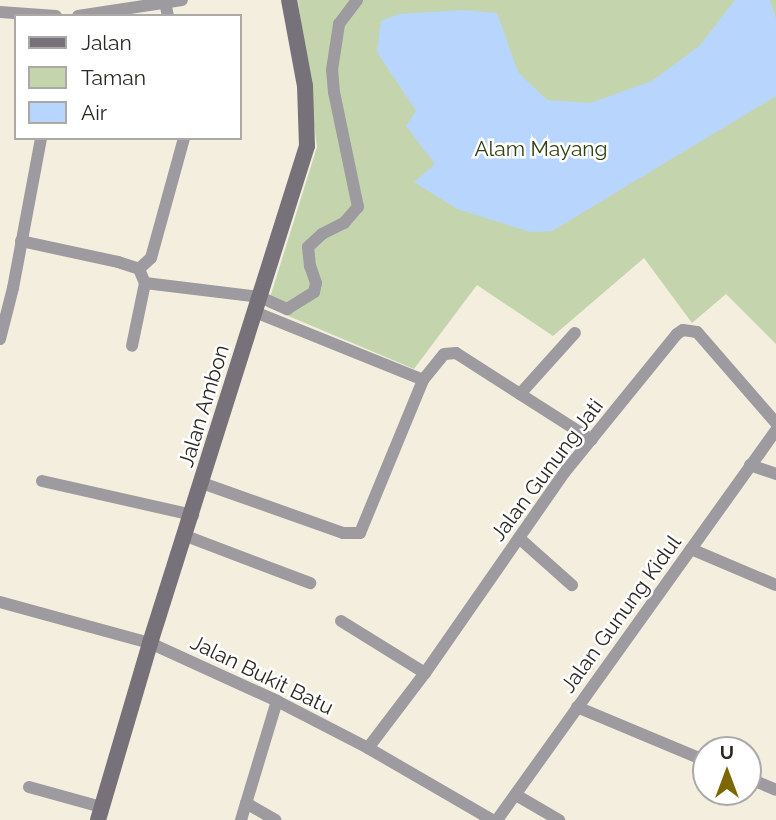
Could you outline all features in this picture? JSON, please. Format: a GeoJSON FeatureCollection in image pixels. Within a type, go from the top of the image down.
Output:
{"type":"FeatureCollection","features":[{"type":"Feature","properties":{"kind":"street"},"geometry":{"type":"LineString","coordinates":[[90,14],[182,0]]}},
{"type":"Feature","properties":{"kind":"street","name":"Jalan Ambon"},"geometry":{"type":"LineString","coordinates":[[99,814],[309,137],[305,86],[289,0]]}},
{"type":"Feature","properties":{"kind":"street"},"geometry":{"type":"LineString","coordinates":[[145,283],[287,309],[314,292],[316,283],[310,265],[309,247],[322,234],[345,223],[358,207],[334,92],[332,70],[339,24],[356,0]]}},
{"type":"Feature","properties":{"kind":"street"},"geometry":{"type":"LineString","coordinates":[[165,2],[168,14]]}},
{"type":"Feature","properties":{"kind":"street"},"geometry":{"type":"LineString","coordinates":[[0,12],[28,14]]}},
{"type":"Feature","properties":{"kind":"street"},"geometry":{"type":"LineString","coordinates":[[0,339],[6,287],[21,241],[41,140]]}},
{"type":"Feature","properties":{"kind":"street"},"geometry":{"type":"LineString","coordinates":[[139,269],[151,258],[183,140]]}},
{"type":"Feature","properties":{"kind":"street"},"geometry":{"type":"LineString","coordinates":[[21,241],[139,269],[145,283],[132,346]]}},
{"type":"Feature","properties":{"kind":"street"},"geometry":{"type":"LineString","coordinates":[[258,304],[423,380]]}},
{"type":"Feature","properties":{"kind":"street","name":"Jalan Gunung Jati"},"geometry":{"type":"LineString","coordinates":[[368,748],[592,440],[683,330],[697,332],[776,423]]}},
{"type":"Feature","properties":{"kind":"street"},"geometry":{"type":"LineString","coordinates":[[520,394],[575,333]]}},
{"type":"Feature","properties":{"kind":"street"},"geometry":{"type":"LineString","coordinates":[[202,483],[342,533],[360,533],[423,380],[444,354],[456,353],[592,440]]}},
{"type":"Feature","properties":{"kind":"street","name":"Jalan Gunung Kidul"},"geometry":{"type":"LineString","coordinates":[[498,820],[776,431]]}},
{"type":"Feature","properties":{"kind":"street"},"geometry":{"type":"LineString","coordinates":[[750,465],[776,474]]}},
{"type":"Feature","properties":{"kind":"street"},"geometry":{"type":"LineString","coordinates":[[42,481],[193,515]]}},
{"type":"Feature","properties":{"kind":"street"},"geometry":{"type":"LineString","coordinates":[[186,536],[310,583]]}},
{"type":"Feature","properties":{"kind":"street"},"geometry":{"type":"LineString","coordinates":[[519,538],[572,585]]}},
{"type":"Feature","properties":{"kind":"street"},"geometry":{"type":"LineString","coordinates":[[691,549],[776,585]]}},
{"type":"Feature","properties":{"kind":"street","name":"Jalan Bukit Batu"},"geometry":{"type":"LineString","coordinates":[[0,602],[150,643],[277,701],[368,748],[492,820]]}},
{"type":"Feature","properties":{"kind":"street"},"geometry":{"type":"LineString","coordinates":[[341,621],[425,673]]}},
{"type":"Feature","properties":{"kind":"street"},"geometry":{"type":"LineString","coordinates":[[241,820],[277,701]]}},
{"type":"Feature","properties":{"kind":"street"},"geometry":{"type":"LineString","coordinates":[[577,707],[692,755]]}},
{"type":"Feature","properties":{"kind":"street"},"geometry":{"type":"LineString","coordinates":[[29,787],[99,814]]}},
{"type":"Feature","properties":{"kind":"street"},"geometry":{"type":"LineString","coordinates":[[516,795],[559,820]]}},
{"type":"Feature","properties":{"kind":"street"},"geometry":{"type":"LineString","coordinates":[[246,803],[275,820]]}},
{"type":"Feature","properties":{"kind":"green space","name":"Alam Mayang"},"geometry":{"type":"Polygon","coordinates":[[[298,0],[776,0],[776,344],[726,294],[692,323],[644,258],[553,336],[477,285],[414,369],[267,307],[317,147],[298,0]]]}},
{"type":"Feature","properties":{"kind":"water"},"geometry":{"type":"Polygon","coordinates":[[[735,0],[770,0],[776,19],[776,96],[552,231],[530,232],[457,209],[414,182],[435,164],[406,126],[416,111],[377,52],[381,21],[399,14],[463,10],[497,13],[518,72],[547,100],[590,103],[652,81],[699,46],[735,0]]]}}]}
